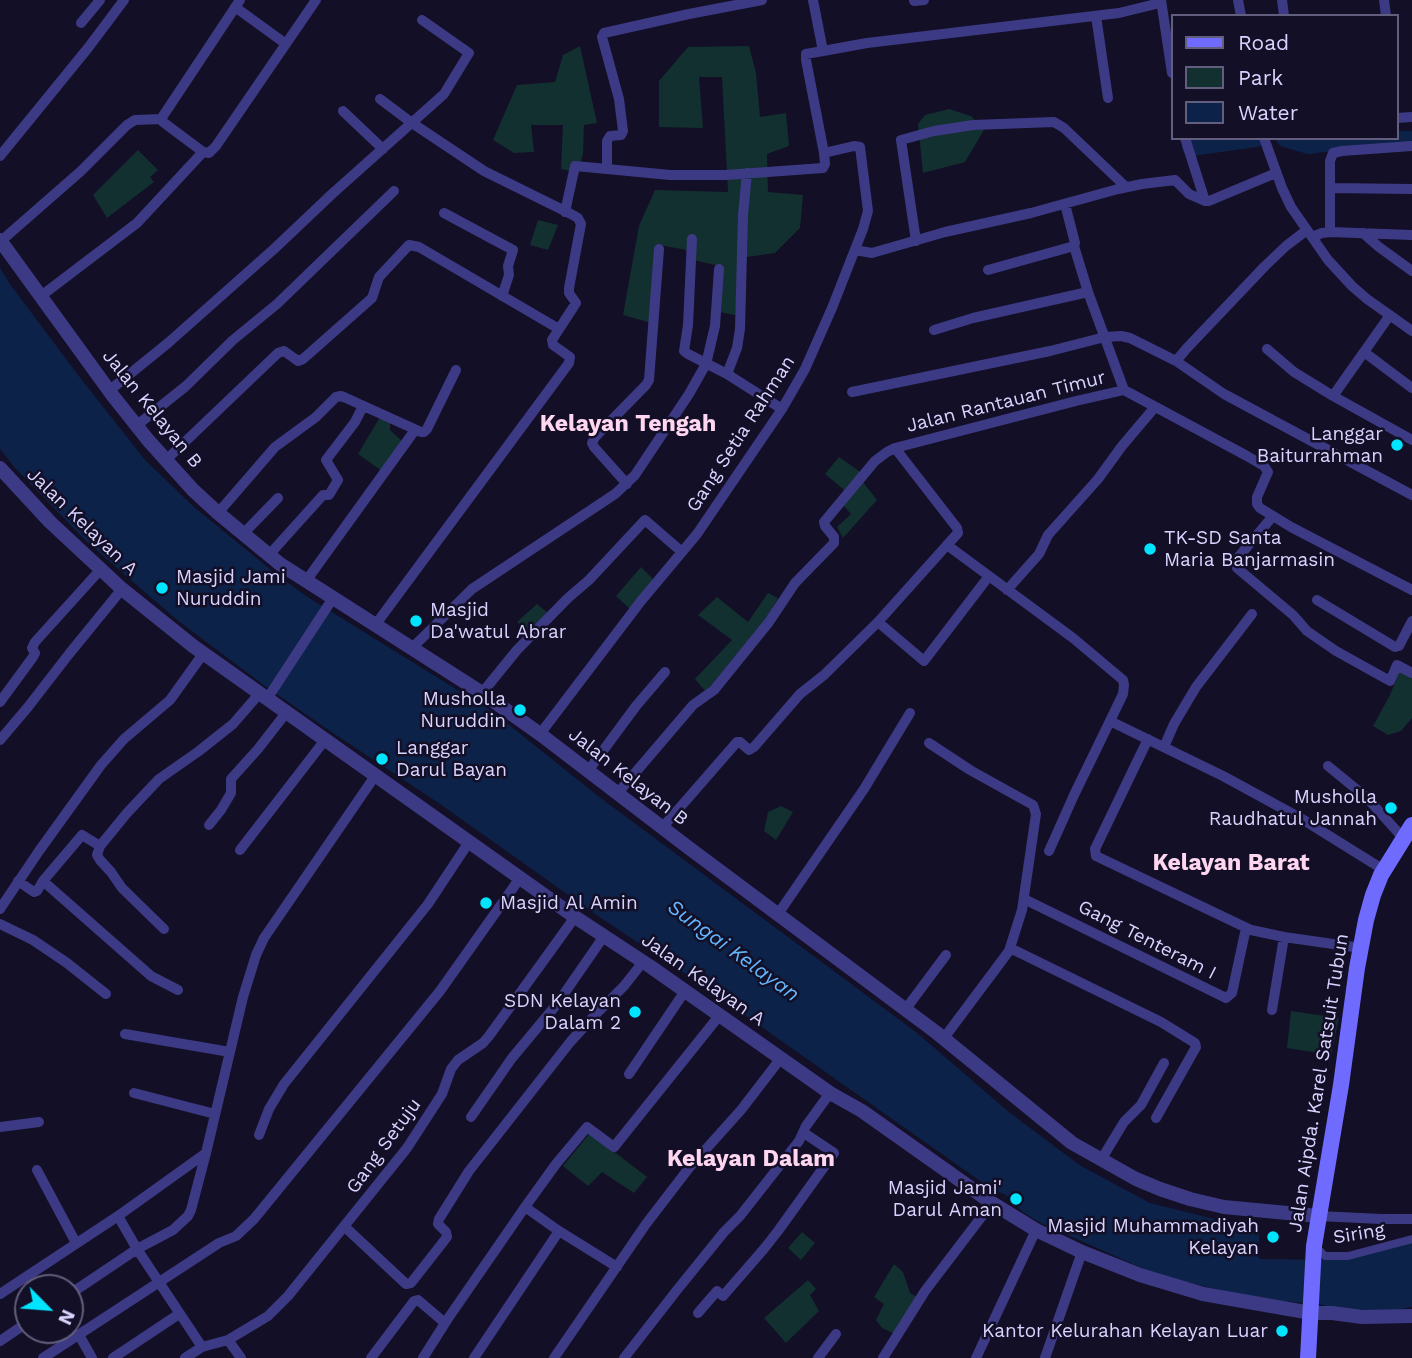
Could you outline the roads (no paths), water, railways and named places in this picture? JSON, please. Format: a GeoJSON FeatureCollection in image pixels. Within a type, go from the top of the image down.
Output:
{"type":"FeatureCollection","features":[{"type":"Feature","properties":{"kind":"main road","name":"Jalan Aipda. Karel Satsuit Tubun"},"geometry":{"type":"LineString","coordinates":[[1308,1358],[1314,1250],[1366,920],[1384,870],[1408,832]]}},
{"type":"Feature","properties":{"kind":"street"},"geometry":{"type":"LineString","coordinates":[[81,23],[100,0]]}},
{"type":"Feature","properties":{"kind":"street"},"geometry":{"type":"LineString","coordinates":[[0,156],[124,0]]}},
{"type":"Feature","properties":{"kind":"street"},"geometry":{"type":"LineString","coordinates":[[0,241],[135,120],[161,119],[203,152],[209,153],[316,0]]}},
{"type":"Feature","properties":{"kind":"street"},"geometry":{"type":"LineString","coordinates":[[607,169],[607,141],[610,136],[623,134],[624,129],[619,99],[602,37],[604,33],[762,0]]}},
{"type":"Feature","properties":{"kind":"street"},"geometry":{"type":"LineString","coordinates":[[813,0],[823,51]]}},
{"type":"Feature","properties":{"kind":"street"},"geometry":{"type":"LineString","coordinates":[[565,212],[575,166],[670,175],[726,175],[822,168],[825,164],[824,153],[806,54],[867,43],[1119,13],[1160,2],[1170,61]]}},
{"type":"Feature","properties":{"kind":"street"},"geometry":{"type":"LineString","coordinates":[[161,119],[237,4],[286,44]]}},
{"type":"Feature","properties":{"kind":"street"},"geometry":{"type":"LineString","coordinates":[[1096,16],[1108,98]]}},
{"type":"Feature","properties":{"kind":"street"},"geometry":{"type":"LineString","coordinates":[[110,390],[168,343],[274,249],[447,90],[469,54],[468,51],[422,20]]}},
{"type":"Feature","properties":{"kind":"street"},"geometry":{"type":"LineString","coordinates":[[376,624],[569,363],[570,357],[552,342],[576,303],[569,293],[569,288],[581,225],[578,218],[484,170],[380,99]]}},
{"type":"Feature","properties":{"kind":"street"},"geometry":{"type":"LineString","coordinates":[[343,111],[383,149]]}},
{"type":"Feature","properties":{"kind":"street"},"geometry":{"type":"LineString","coordinates":[[916,241],[901,140],[934,131],[973,125],[1054,122],[1064,128],[1126,187]]}},
{"type":"Feature","properties":{"kind":"street"},"geometry":{"type":"LineString","coordinates":[[1265,141],[1291,207],[1328,260],[1352,286],[1412,331]]}},
{"type":"Feature","properties":{"kind":"street"},"geometry":{"type":"LineString","coordinates":[[1187,144],[1205,201]]}},
{"type":"Feature","properties":{"kind":"street"},"geometry":{"type":"LineString","coordinates":[[1330,232],[1330,161],[1333,153],[1412,146]]}},
{"type":"Feature","properties":{"kind":"street","name":"Gang Setia Rahman"},"geometry":{"type":"LineString","coordinates":[[540,734],[641,601],[697,534],[782,409],[805,369],[832,308],[867,220],[868,211],[860,147],[824,153]]}},
{"type":"Feature","properties":{"kind":"street"},"geometry":{"type":"LineString","coordinates":[[41,296],[137,223],[203,152]]}},
{"type":"Feature","properties":{"kind":"street"},"geometry":{"type":"LineString","coordinates":[[727,374],[737,348],[740,328],[743,215],[747,173]]}},
{"type":"Feature","properties":{"kind":"street"},"geometry":{"type":"LineString","coordinates":[[855,250],[873,253],[945,232],[1031,213],[1126,187],[1175,180],[1189,194],[1205,201],[1212,200],[1276,173]]}},
{"type":"Feature","properties":{"kind":"street"},"geometry":{"type":"LineString","coordinates":[[1331,188],[1412,189]]}},
{"type":"Feature","properties":{"kind":"street"},"geometry":{"type":"LineString","coordinates":[[136,426],[186,386],[233,340],[277,304],[394,191]]}},
{"type":"Feature","properties":{"kind":"street"},"geometry":{"type":"LineString","coordinates":[[1065,204],[1088,292],[1124,390]]}},
{"type":"Feature","properties":{"kind":"street"},"geometry":{"type":"LineString","coordinates":[[444,213],[513,250],[502,296]]}},
{"type":"Feature","properties":{"kind":"street"},"geometry":{"type":"LineString","coordinates":[[1176,361],[1265,266],[1286,246],[1310,233],[1412,235]]}},
{"type":"Feature","properties":{"kind":"street"},"geometry":{"type":"LineString","coordinates":[[1363,233],[1412,271]]}},
{"type":"Feature","properties":{"kind":"street"},"geometry":{"type":"LineString","coordinates":[[692,239],[688,325],[684,349],[688,354],[727,374],[782,409]]}},
{"type":"Feature","properties":{"kind":"street","name":"Jalan Kelayan B"},"geometry":{"type":"LineString","coordinates":[[0,241],[136,426],[192,490],[269,555],[331,601],[376,624],[540,734],[944,1038],[1072,1143],[1136,1179],[1191,1199],[1224,1206],[1319,1216]]}},
{"type":"Feature","properties":{"kind":"street"},"geometry":{"type":"LineString","coordinates":[[166,460],[278,353],[287,352],[299,361],[372,298],[379,277],[409,245],[419,247],[559,329]]}},
{"type":"Feature","properties":{"kind":"street"},"geometry":{"type":"LineString","coordinates":[[988,270],[1074,246]]}},
{"type":"Feature","properties":{"kind":"street"},"geometry":{"type":"LineString","coordinates":[[626,484],[594,447],[593,440],[649,380],[659,249]]}},
{"type":"Feature","properties":{"kind":"street"},"geometry":{"type":"LineString","coordinates":[[412,648],[472,589],[615,494],[635,475],[706,364],[715,326],[719,269]]}},
{"type":"Feature","properties":{"kind":"street"},"geometry":{"type":"LineString","coordinates":[[934,330],[973,318],[1088,292]]}},
{"type":"Feature","properties":{"kind":"street"},"geometry":{"type":"LineString","coordinates":[[1333,396],[1390,315]]}},
{"type":"Feature","properties":{"kind":"street"},"geometry":{"type":"LineString","coordinates":[[852,392],[1115,335],[1130,338],[1176,361],[1224,394],[1412,495]]}},
{"type":"Feature","properties":{"kind":"street"},"geometry":{"type":"LineString","coordinates":[[1267,349],[1294,372],[1412,440]]}},
{"type":"Feature","properties":{"kind":"street"},"geometry":{"type":"LineString","coordinates":[[1364,352],[1412,388]]}},
{"type":"Feature","properties":{"kind":"street"},"geometry":{"type":"LineString","coordinates":[[218,513],[275,447],[316,417],[336,397],[341,396],[421,432],[427,429],[456,370]]}},
{"type":"Feature","properties":{"kind":"street","name":"Jalan Rantauan Timur"},"geometry":{"type":"LineString","coordinates":[[894,448],[1124,390],[1264,466],[1268,474],[1257,497],[1257,504],[1273,516]]}},
{"type":"Feature","properties":{"kind":"street"},"geometry":{"type":"LineString","coordinates":[[269,555],[323,495],[330,495],[338,480],[326,460],[355,422],[363,406]]}},
{"type":"Feature","properties":{"kind":"street"},"geometry":{"type":"LineString","coordinates":[[1007,590],[1039,554],[1048,535],[1098,479],[1154,407]]}},
{"type":"Feature","properties":{"kind":"street"},"geometry":{"type":"LineString","coordinates":[[306,581],[415,430]]}},
{"type":"Feature","properties":{"kind":"street"},"geometry":{"type":"LineString","coordinates":[[617,794],[694,705],[714,690],[769,622],[795,583],[834,543],[834,537],[824,522],[875,461],[894,448],[957,528],[958,533],[878,622],[824,675],[800,694],[752,749],[749,750],[737,742],[662,828]]}},
{"type":"Feature","properties":{"kind":"street","name":"Jalan Kelayan A"},"geometry":{"type":"LineString","coordinates":[[2,476],[122,589],[203,654],[575,917],[830,1093],[862,1111],[992,1203],[1036,1230],[1082,1252],[1153,1280],[1190,1291],[1311,1313],[1362,1317],[1412,1316]]}},
{"type":"Feature","properties":{"kind":"street"},"geometry":{"type":"LineString","coordinates":[[243,534],[278,498]]}},
{"type":"Feature","properties":{"kind":"street"},"geometry":{"type":"LineString","coordinates":[[1412,590],[1273,516],[1236,560],[1237,568],[1293,615],[1307,631],[1336,651],[1390,681],[1397,666],[1412,673]]}},
{"type":"Feature","properties":{"kind":"street"},"geometry":{"type":"LineString","coordinates":[[482,693],[517,650],[589,580],[645,520],[682,552]]}},
{"type":"Feature","properties":{"kind":"street"},"geometry":{"type":"LineString","coordinates":[[947,545],[1123,680],[1123,694],[1049,851]]}},
{"type":"Feature","properties":{"kind":"street"},"geometry":{"type":"LineString","coordinates":[[0,702],[33,657],[35,653],[32,648],[35,642],[101,569]]}},
{"type":"Feature","properties":{"kind":"street"},"geometry":{"type":"LineString","coordinates":[[878,622],[924,661],[989,576]]}},
{"type":"Feature","properties":{"kind":"street"},"geometry":{"type":"LineString","coordinates":[[0,740],[122,589]]}},
{"type":"Feature","properties":{"kind":"street"},"geometry":{"type":"LineString","coordinates":[[1317,600],[1395,647],[1399,646],[1412,621]]}},
{"type":"Feature","properties":{"kind":"street"},"geometry":{"type":"LineString","coordinates":[[164,929],[122,888],[98,858],[100,846],[159,779],[200,751],[265,696],[331,601]]}},
{"type":"Feature","properties":{"kind":"street"},"geometry":{"type":"LineString","coordinates":[[1164,747],[1196,687],[1252,614]]}},
{"type":"Feature","properties":{"kind":"street"},"geometry":{"type":"LineString","coordinates":[[0,909],[101,765],[124,739],[170,700],[203,654]]}},
{"type":"Feature","properties":{"kind":"street"},"geometry":{"type":"LineString","coordinates":[[588,771],[635,706],[666,672]]}},
{"type":"Feature","properties":{"kind":"street"},"geometry":{"type":"LineString","coordinates":[[209,825],[231,793],[231,779],[286,713]]}},
{"type":"Feature","properties":{"kind":"street"},"geometry":{"type":"LineString","coordinates":[[778,914],[864,789],[910,713]]}},
{"type":"Feature","properties":{"kind":"street"},"geometry":{"type":"LineString","coordinates":[[1110,721],[1302,819],[1384,870]]}},
{"type":"Feature","properties":{"kind":"street"},"geometry":{"type":"LineString","coordinates":[[1148,739],[1095,849],[1096,856],[1246,928],[1283,937],[1361,948]]}},
{"type":"Feature","properties":{"kind":"street"},"geometry":{"type":"LineString","coordinates":[[240,850],[325,740]]}},
{"type":"Feature","properties":{"kind":"street"},"geometry":{"type":"LineString","coordinates":[[929,743],[1035,808],[1024,899],[1010,948],[944,1038]]}},
{"type":"Feature","properties":{"kind":"street"},"geometry":{"type":"LineString","coordinates":[[1328,766],[1408,832]]}},
{"type":"Feature","properties":{"kind":"street"},"geometry":{"type":"LineString","coordinates":[[84,1285],[137,1249],[173,1230],[188,1216],[249,976],[264,937],[375,776]]}},
{"type":"Feature","properties":{"kind":"street"},"geometry":{"type":"LineString","coordinates":[[18,881],[34,892],[37,891],[82,835],[100,846]]}},
{"type":"Feature","properties":{"kind":"street"},"geometry":{"type":"LineString","coordinates":[[259,1135],[269,1109],[284,1084],[428,904],[469,842]]}},
{"type":"Feature","properties":{"kind":"street"},"geometry":{"type":"LineString","coordinates":[[84,1332],[219,1243],[236,1236],[254,1219],[440,991],[520,878]]}},
{"type":"Feature","properties":{"kind":"street"},"geometry":{"type":"LineString","coordinates":[[43,881],[151,976],[178,990]]}},
{"type":"Feature","properties":{"kind":"street","name":"Gang Tenteram I"},"geometry":{"type":"LineString","coordinates":[[1024,899],[1226,998],[1232,993],[1246,928]]}},
{"type":"Feature","properties":{"kind":"street","name":"Gang Setuju"},"geometry":{"type":"LineString","coordinates":[[185,1358],[202,1347],[228,1340],[268,1316],[288,1296],[407,1148],[442,1094],[451,1069],[458,1060],[489,1036],[575,917]]}},
{"type":"Feature","properties":{"kind":"street"},"geometry":{"type":"LineString","coordinates":[[0,924],[33,940],[106,994]]}},
{"type":"Feature","properties":{"kind":"street"},"geometry":{"type":"LineString","coordinates":[[471,1116],[512,1058],[557,1004],[604,936]]}},
{"type":"Feature","properties":{"kind":"street"},"geometry":{"type":"LineString","coordinates":[[1272,1010],[1283,937]]}},
{"type":"Feature","properties":{"kind":"street"},"geometry":{"type":"LineString","coordinates":[[1010,948],[1161,1022],[1195,1043],[1196,1047],[1156,1118]]}},
{"type":"Feature","properties":{"kind":"street"},"geometry":{"type":"LineString","coordinates":[[905,1010],[946,955]]}},
{"type":"Feature","properties":{"kind":"street"},"geometry":{"type":"LineString","coordinates":[[345,1227],[406,1284],[411,1283],[448,1236],[438,1222],[469,1171],[571,1041],[624,986],[643,962]]}},
{"type":"Feature","properties":{"kind":"street"},"geometry":{"type":"LineString","coordinates":[[629,1074],[685,991]]}},
{"type":"Feature","properties":{"kind":"street"},"geometry":{"type":"LineString","coordinates":[[424,1358],[525,1207],[587,1127],[614,1147],[719,1016]]}},
{"type":"Feature","properties":{"kind":"street"},"geometry":{"type":"LineString","coordinates":[[125,1034],[230,1052]]}},
{"type":"Feature","properties":{"kind":"street"},"geometry":{"type":"LineString","coordinates":[[554,1358],[646,1224],[781,1058]]}},
{"type":"Feature","properties":{"kind":"street"},"geometry":{"type":"LineString","coordinates":[[1101,1160],[1124,1122],[1141,1105],[1164,1063]]}},
{"type":"Feature","properties":{"kind":"street"},"geometry":{"type":"LineString","coordinates":[[134,1093],[215,1114]]}},
{"type":"Feature","properties":{"kind":"street"},"geometry":{"type":"LineString","coordinates":[[624,1358],[799,1141],[806,1126],[830,1093]]}},
{"type":"Feature","properties":{"kind":"street"},"geometry":{"type":"LineString","coordinates":[[0,1127],[39,1122]]}},
{"type":"Feature","properties":{"kind":"street"},"geometry":{"type":"LineString","coordinates":[[698,1313],[718,1291],[723,1296],[763,1250],[834,1153],[804,1133]]}},
{"type":"Feature","properties":{"kind":"street"},"geometry":{"type":"LineString","coordinates":[[0,1294],[118,1216],[206,1153]]}},
{"type":"Feature","properties":{"kind":"street"},"geometry":{"type":"LineString","coordinates":[[37,1170],[76,1243]]}},
{"type":"Feature","properties":{"kind":"street"},"geometry":{"type":"LineString","coordinates":[[883,1358],[925,1292],[992,1203]]}},
{"type":"Feature","properties":{"kind":"street"},"geometry":{"type":"LineString","coordinates":[[525,1207],[617,1267]]}},
{"type":"Feature","properties":{"kind":"street"},"geometry":{"type":"LineString","coordinates":[[118,1216],[202,1347]]}},
{"type":"Feature","properties":{"kind":"street"},"geometry":{"type":"LineString","coordinates":[[1319,1216],[1412,1219]]}},
{"type":"Feature","properties":{"kind":"street"},"geometry":{"type":"LineString","coordinates":[[975,1358],[1036,1230]]}},
{"type":"Feature","properties":{"kind":"street"},"geometry":{"type":"LineString","coordinates":[[474,1358],[559,1231]]}},
{"type":"Feature","properties":{"kind":"street","name":"Siring"},"geometry":{"type":"LineString","coordinates":[[1314,1250],[1325,1256],[1348,1256],[1412,1240]]}},
{"type":"Feature","properties":{"kind":"street"},"geometry":{"type":"LineString","coordinates":[[1045,1358],[1082,1252]]}},
{"type":"Feature","properties":{"kind":"street"},"geometry":{"type":"LineString","coordinates":[[371,1358],[414,1301],[418,1300],[445,1323]]}},
{"type":"Feature","properties":{"kind":"street"},"geometry":{"type":"LineString","coordinates":[[113,1358],[179,1314]]}},
{"type":"Feature","properties":{"kind":"street"},"geometry":{"type":"LineString","coordinates":[[818,1358],[836,1334]]}},
{"type":"Feature","properties":{"kind":"street"},"geometry":{"type":"LineString","coordinates":[[228,1340],[241,1358]]}},
{"type":"Feature","properties":{"kind":"street"},"geometry":{"type":"LineString","coordinates":[[43,1358],[65,1344]]}},
{"type":"Feature","properties":{"kind":"water","name":"Sungai Kelayan"},"geometry":{"type":"Polygon","coordinates":[[[0,268],[78,375],[145,460],[194,507],[276,574],[306,596],[493,712],[598,796],[916,1032],[1010,1113],[1081,1166],[1150,1203],[1259,1233],[1259,1259],[1341,1260],[1412,1242],[1412,1307],[1392,1311],[1342,1310],[1319,1304],[1238,1294],[1185,1282],[1144,1269],[1041,1223],[1023,1212],[1006,1195],[990,1188],[705,987],[265,686],[177,620],[86,541],[0,449],[0,268]]]}},
{"type":"Feature","properties":{"kind":"waterway"},"geometry":{"type":"LineString","coordinates":[[1191,147],[1242,140]]}},
{"type":"Feature","properties":{"kind":"waterway"},"geometry":{"type":"LineString","coordinates":[[1292,140],[1309,145],[1347,140]]}},
{"type":"Feature","properties":{"kind":"waterway"},"geometry":{"type":"LineString","coordinates":[[1347,140],[1398,140]]}},
{"type":"Feature","properties":{"kind":"waterway"},"geometry":{"type":"LineString","coordinates":[[1398,140],[1412,140]]}},
{"type":"Feature","properties":{"kind":"place","name":"Langgar Baiturrahman"},"geometry":{"type":"Point","coordinates":[1397,445]}},
{"type":"Feature","properties":{"kind":"place","name":"TK-SD Santa Maria Banjarmasin"},"geometry":{"type":"Point","coordinates":[1150,549]}},
{"type":"Feature","properties":{"kind":"place","name":"Masjid Jami Nuruddin"},"geometry":{"type":"Point","coordinates":[162,588]}},
{"type":"Feature","properties":{"kind":"place","name":"Masjid Da'watul Abrar"},"geometry":{"type":"Point","coordinates":[416,621]}},
{"type":"Feature","properties":{"kind":"place","name":"Musholla Nuruddin"},"geometry":{"type":"Point","coordinates":[520,710]}},
{"type":"Feature","properties":{"kind":"place","name":"Langgar Darul Bayan"},"geometry":{"type":"Point","coordinates":[382,759]}},
{"type":"Feature","properties":{"kind":"place","name":"Musholla Raudhatul Jannah"},"geometry":{"type":"Point","coordinates":[1391,808]}},
{"type":"Feature","properties":{"kind":"place","name":"Masjid Al Amin"},"geometry":{"type":"Point","coordinates":[486,903]}},
{"type":"Feature","properties":{"kind":"place","name":"SDN Kelayan Dalam 2"},"geometry":{"type":"Point","coordinates":[635,1012]}},
{"type":"Feature","properties":{"kind":"place","name":"Masjid Jami' Darul Aman"},"geometry":{"type":"Point","coordinates":[1016,1199]}},
{"type":"Feature","properties":{"kind":"place","name":"Masjid Muhammadiyah Kelayan"},"geometry":{"type":"Point","coordinates":[1273,1237]}},
{"type":"Feature","properties":{"kind":"place","name":"Kantor Kelurahan Kelayan Luar"},"geometry":{"type":"Point","coordinates":[1282,1331]}},
{"type":"Feature","properties":{"kind":"district","name":"Kelayan Tengah"},"geometry":{"type":"Point","coordinates":[628,424]}},
{"type":"Feature","properties":{"kind":"district","name":"Kelayan Barat"},"geometry":{"type":"Point","coordinates":[1231,863]}},
{"type":"Feature","properties":{"kind":"district","name":"Kelayan Dalam"},"geometry":{"type":"Point","coordinates":[751,1159]}}]}
